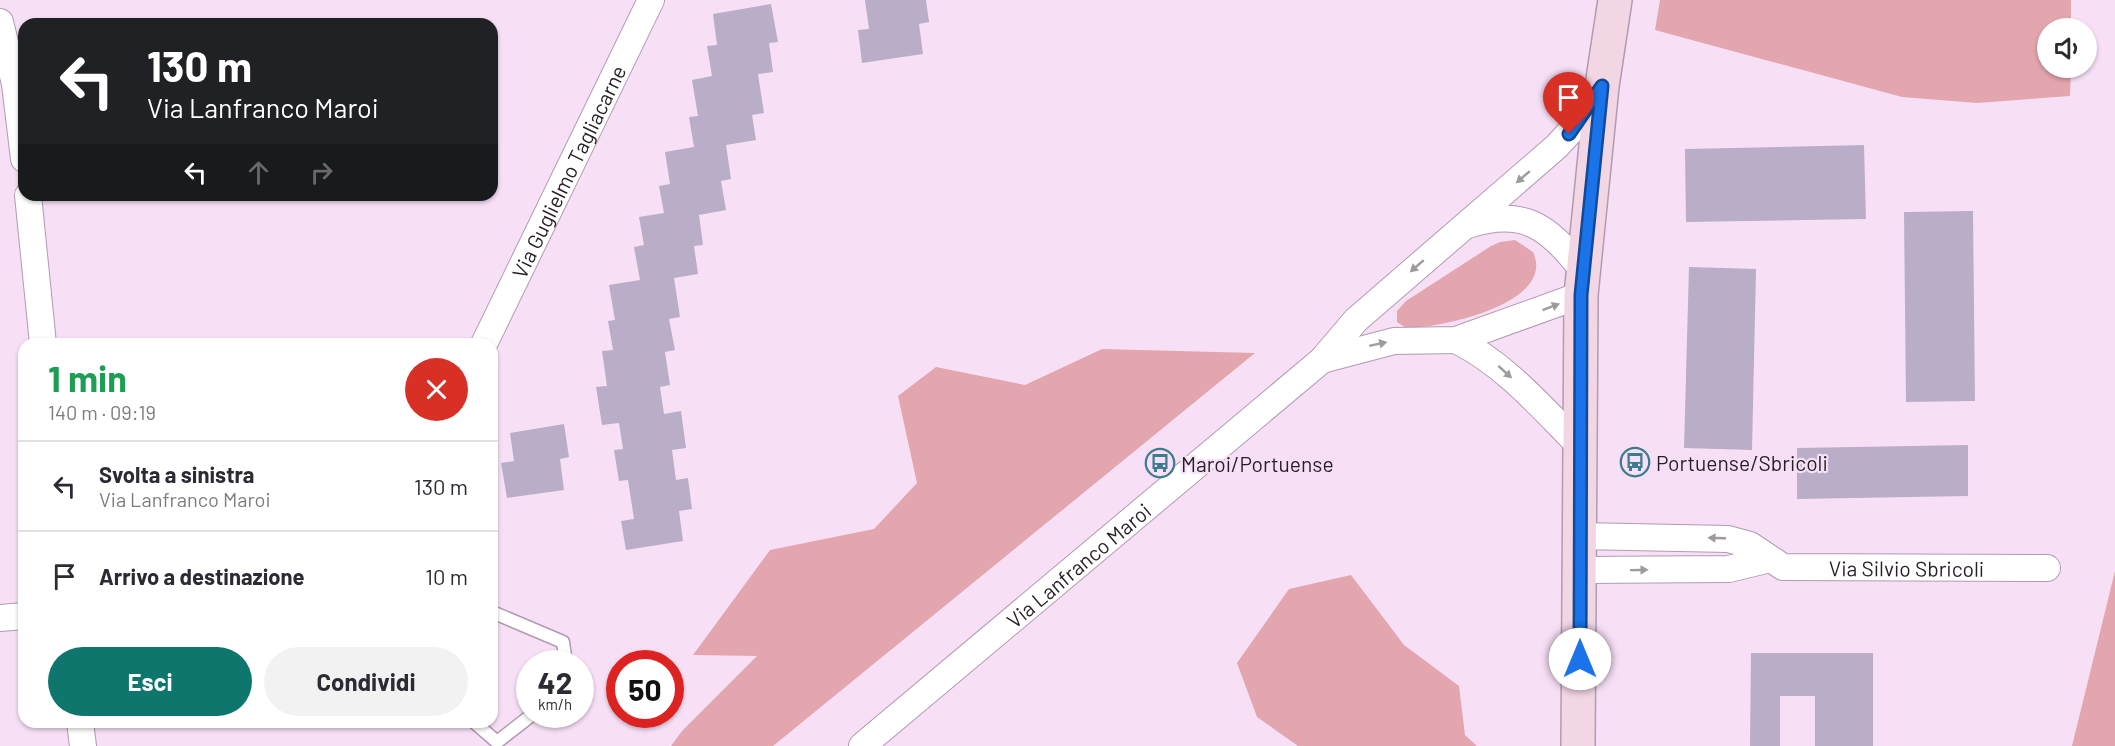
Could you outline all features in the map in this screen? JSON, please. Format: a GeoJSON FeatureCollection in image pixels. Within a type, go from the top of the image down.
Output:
{"type":"FeatureCollection","features":[{"type":"Feature","properties":{"kind":"main road"},"geometry":{"type":"LineString","coordinates":[[1578,746],[1582,282],[1602,86],[1615,0]]}},
{"type":"Feature","properties":{"kind":"street","name":"Via Guglielmo Tagliacarne"},"geometry":{"type":"LineString","coordinates":[[487,338],[651,0]]}},
{"type":"Feature","properties":{"kind":"street"},"geometry":{"type":"LineString","coordinates":[[0,22],[15,84],[18,109]]}},
{"type":"Feature","properties":{"kind":"street","name":"Via Lanfranco Maroi"},"geometry":{"type":"LineString","coordinates":[[862,746],[1322,360],[1356,320],[1563,141],[1581,120],[1602,86]]}},
{"type":"Feature","properties":{"kind":"street"},"geometry":{"type":"LineString","coordinates":[[29,201],[42,338]]}},
{"type":"Feature","properties":{"kind":"street","name":"Via Lanfranco Maroi"},"geometry":{"type":"LineString","coordinates":[[1322,360],[1394,341],[1456,340],[1582,282],[1556,239],[1524,220],[1492,219],[1461,228]]}},
{"type":"Feature","properties":{"kind":"street","name":"Via Lanfranco Maroi"},"geometry":{"type":"LineString","coordinates":[[1456,340],[1476,350],[1500,367],[1580,446]]}},
{"type":"Feature","properties":{"kind":"street","name":"Via Silvio Sbricoli"},"geometry":{"type":"LineString","coordinates":[[1580,536],[1728,539],[1750,545],[1783,567],[2047,568]]}},
{"type":"Feature","properties":{"kind":"street","name":"Via Silvio Sbricoli"},"geometry":{"type":"LineString","coordinates":[[1581,570],[1729,569],[1770,559]]}},
{"type":"Feature","properties":{"kind":"street"},"geometry":{"type":"LineString","coordinates":[[0,618],[18,616]]}},
{"type":"Feature","properties":{"kind":"street"},"geometry":{"type":"LineString","coordinates":[[81,728],[83,746]]}},
{"type":"Feature","properties":{"kind":"lane"},"geometry":{"type":"LineString","coordinates":[[498,615],[563,642],[564,650]]}},
{"type":"Feature","properties":{"kind":"lane"},"geometry":{"type":"LineString","coordinates":[[481,728],[496,742],[516,727]]}},
{"type":"Feature","properties":{"kind":"shaded area"},"geometry":{"type":"Polygon","coordinates":[[[1660,0],[2071,0],[2071,18],[2037,18],[2037,78],[2071,78],[2070,96],[1977,103],[1902,97],[1655,30],[1660,0]]]}},
{"type":"Feature","properties":{"kind":"shaded area"},"geometry":{"type":"Polygon","coordinates":[[[1515,240],[1533,252],[1536,270],[1528,286],[1512,299],[1491,310],[1443,323],[1406,328],[1397,322],[1397,311],[1406,301],[1491,246],[1515,240]]]}},
{"type":"Feature","properties":{"kind":"shaded area"},"geometry":{"type":"Polygon","coordinates":[[[1102,349],[1255,353],[773,746],[671,746],[682,731],[757,656],[693,655],[770,550],[874,529],[917,483],[898,396],[936,367],[1025,385],[1102,349]]]}},
{"type":"Feature","properties":{"kind":"shaded area"},"geometry":{"type":"Polygon","coordinates":[[[2115,571],[2115,746],[2072,746],[2115,571]]]}},
{"type":"Feature","properties":{"kind":"shaded area"},"geometry":{"type":"Polygon","coordinates":[[[1351,575],[1404,645],[1459,686],[1465,735],[1477,746],[1298,746],[1257,717],[1237,663],[1289,589],[1351,575]]]}},
{"type":"Feature","properties":{"kind":"building"},"geometry":{"type":"Polygon","coordinates":[[[865,0],[926,0],[929,22],[919,24],[923,54],[862,63],[858,30],[869,29],[865,0]]]}},
{"type":"Feature","properties":{"kind":"building"},"geometry":{"type":"Polygon","coordinates":[[[771,4],[778,42],[769,43],[773,72],[758,74],[764,113],[752,115],[756,140],[726,145],[731,179],[721,181],[726,210],[699,215],[703,245],[694,246],[698,274],[674,278],[680,317],[669,319],[675,350],[665,352],[670,385],[660,387],[664,414],[681,411],[686,448],[672,450],[676,480],[688,478],[692,509],[679,511],[683,541],[626,550],[621,521],[634,519],[628,480],[619,481],[614,450],[623,449],[619,423],[602,425],[596,387],[607,386],[602,351],[613,350],[608,321],[615,320],[609,285],[640,280],[634,247],[644,245],[639,217],[664,213],[659,186],[670,184],[665,152],[694,147],[689,117],[698,116],[692,80],[712,76],[707,46],[717,45],[713,14],[771,4]]]}},
{"type":"Feature","properties":{"kind":"building"},"geometry":{"type":"Polygon","coordinates":[[[1864,145],[1866,219],[1686,222],[1685,149],[1864,145]]]}},
{"type":"Feature","properties":{"kind":"building"},"geometry":{"type":"Polygon","coordinates":[[[1973,211],[1975,401],[1906,402],[1904,212],[1973,211]]]}},
{"type":"Feature","properties":{"kind":"building"},"geometry":{"type":"Polygon","coordinates":[[[1689,267],[1756,269],[1752,450],[1684,448],[1689,267]]]}},
{"type":"Feature","properties":{"kind":"building"},"geometry":{"type":"Polygon","coordinates":[[[564,424],[569,457],[560,459],[564,490],[507,498],[501,463],[514,461],[510,433],[564,424]]]}},
{"type":"Feature","properties":{"kind":"building"},"geometry":{"type":"Polygon","coordinates":[[[1968,445],[1968,496],[1797,499],[1797,448],[1968,445]]]}},
{"type":"Feature","properties":{"kind":"building"},"geometry":{"type":"Polygon","coordinates":[[[1751,653],[1873,653],[1873,746],[1815,746],[1815,696],[1780,696],[1780,746],[1750,746],[1751,653]]]}},
{"type":"Feature","properties":{"kind":"place","name":"Portuense/Sbricoli"},"geometry":{"type":"Point","coordinates":[1635,462]}},
{"type":"Feature","properties":{"kind":"place","name":"Maroi/Portuense"},"geometry":{"type":"Point","coordinates":[1160,463]}},
{"type":"Feature","properties":{"kind":"route"},"geometry":{"type":"LineString","coordinates":[[1569,134],[1581,120],[1602,86],[1581,295],[1580,659]]}}]}
